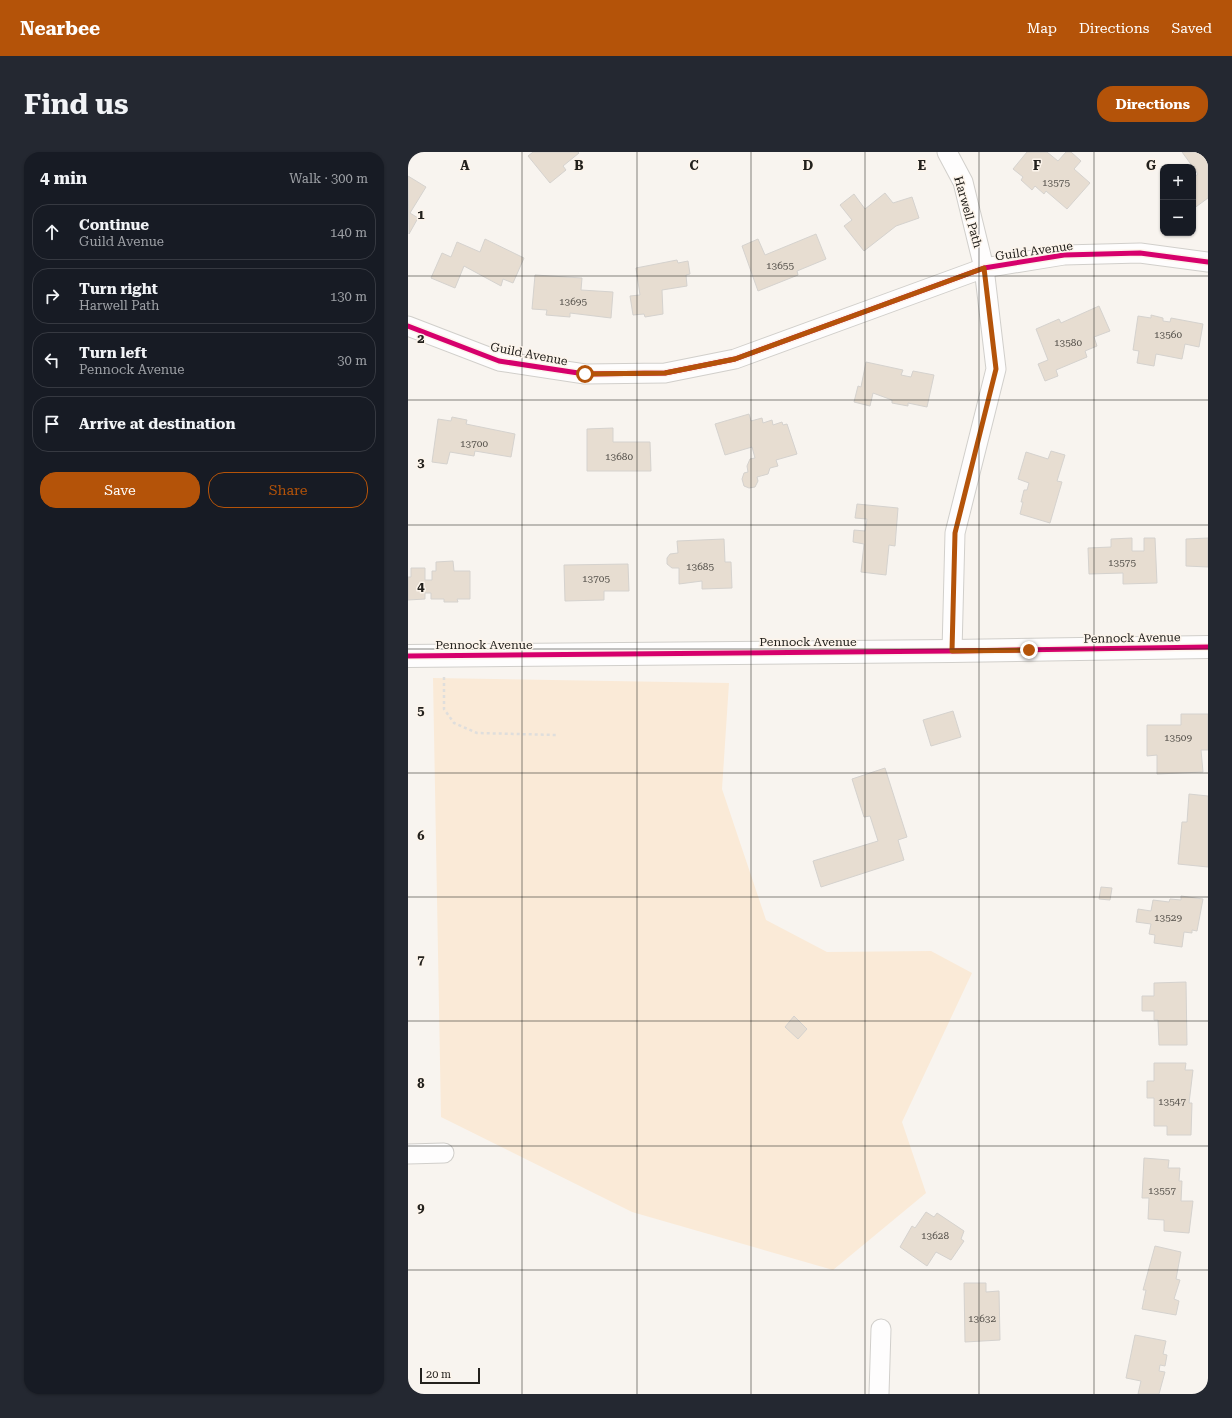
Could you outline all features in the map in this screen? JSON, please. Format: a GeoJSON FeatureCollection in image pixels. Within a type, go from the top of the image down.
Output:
{"type":"FeatureCollection","features":[{"type":"Feature","properties":{"kind":"street","name":"Harwell Path"},"geometry":{"type":"LineString","coordinates":[[947,152],[963,182],[984,268],[996,369],[955,533],[952,651]]}},
{"type":"Feature","properties":{"kind":"street","name":"Guild Avenue"},"geometry":{"type":"LineString","coordinates":[[408,326],[499,361],[585,374],[665,373],[735,359],[984,268],[1064,255],[1140,253],[1208,262]]}},
{"type":"Feature","properties":{"kind":"street","name":"Pennock Avenue"},"geometry":{"type":"LineString","coordinates":[[408,656],[1208,647]]}},
{"type":"Feature","properties":{"kind":"street"},"geometry":{"type":"LineString","coordinates":[[408,1154],[444,1153]]}},
{"type":"Feature","properties":{"kind":"street"},"geometry":{"type":"LineString","coordinates":[[879,1394],[881,1329]]}},
{"type":"Feature","properties":{"kind":"path"},"geometry":{"type":"LineString","coordinates":[[444,677],[444,709],[454,723],[477,733],[557,735]]}},
{"type":"Feature","properties":{"kind":"shaded area"},"geometry":{"type":"Polygon","coordinates":[[[433,678],[729,683],[722,789],[766,920],[827,952],[931,951],[972,973],[902,1122],[926,1193],[833,1270],[632,1212],[441,1117],[433,678]]]}},
{"type":"Feature","properties":{"kind":"building"},"geometry":{"type":"Polygon","coordinates":[[[533,152],[579,153],[563,166],[566,170],[550,183],[528,156],[533,152]]]}},
{"type":"Feature","properties":{"kind":"building"},"geometry":{"type":"Polygon","coordinates":[[[1027,152],[1047,152],[1058,161],[1066,152],[1071,152],[1081,161],[1074,169],[1090,183],[1067,209],[1046,191],[1044,194],[1035,186],[1032,190],[1021,180],[1023,177],[1013,169],[1027,152]]]}},
{"type":"Feature","properties":{"kind":"building"},"geometry":{"type":"Polygon","coordinates":[[[1182,152],[1208,152],[1208,198],[1196,207],[1196,176],[1198,174],[1196,171],[1196,164],[1191,164],[1182,152]]]}},
{"type":"Feature","properties":{"kind":"building"},"geometry":{"type":"Polygon","coordinates":[[[408,176],[426,187],[410,213],[418,218],[409,234],[408,176]]]}},
{"type":"Feature","properties":{"kind":"building"},"geometry":{"type":"Polygon","coordinates":[[[885,193],[893,203],[912,197],[919,218],[896,226],[864,251],[844,226],[852,220],[840,205],[854,194],[865,209],[885,193]]]}},
{"type":"Feature","properties":{"kind":"building"},"geometry":{"type":"Polygon","coordinates":[[[816,234],[826,259],[797,271],[798,275],[758,291],[742,246],[758,239],[765,255],[816,234]]]}},
{"type":"Feature","properties":{"kind":"building"},"geometry":{"type":"Polygon","coordinates":[[[485,239],[524,258],[513,283],[503,279],[501,286],[464,266],[455,288],[431,278],[442,253],[451,257],[457,242],[480,252],[485,239]]]}},
{"type":"Feature","properties":{"kind":"building"},"geometry":{"type":"Polygon","coordinates":[[[677,260],[678,263],[688,261],[690,274],[686,275],[687,286],[662,290],[663,314],[645,317],[644,314],[633,315],[630,296],[640,295],[636,268],[677,260]]]}},
{"type":"Feature","properties":{"kind":"building"},"geometry":{"type":"Polygon","coordinates":[[[535,275],[582,278],[581,290],[613,292],[611,318],[570,313],[570,317],[546,315],[547,310],[532,309],[535,275]]]}},
{"type":"Feature","properties":{"kind":"building"},"geometry":{"type":"Polygon","coordinates":[[[1099,306],[1110,331],[1094,337],[1097,346],[1085,351],[1087,357],[1056,370],[1058,376],[1045,381],[1038,364],[1048,360],[1036,329],[1059,319],[1061,323],[1099,306]]]}},
{"type":"Feature","properties":{"kind":"building"},"geometry":{"type":"Polygon","coordinates":[[[1151,315],[1163,318],[1163,321],[1170,322],[1171,318],[1203,324],[1199,347],[1185,344],[1182,359],[1156,354],[1154,366],[1137,363],[1139,351],[1133,350],[1138,316],[1151,318],[1151,315]]]}},
{"type":"Feature","properties":{"kind":"building"},"geometry":{"type":"Polygon","coordinates":[[[866,362],[903,370],[901,375],[911,377],[913,371],[934,375],[927,407],[908,403],[908,406],[892,403],[892,400],[873,393],[870,406],[854,402],[858,386],[861,387],[866,362]]]}},
{"type":"Feature","properties":{"kind":"building"},"geometry":{"type":"Polygon","coordinates":[[[749,414],[751,421],[762,418],[763,423],[772,420],[773,425],[782,422],[783,425],[787,424],[797,454],[776,460],[778,466],[770,468],[768,474],[757,477],[758,481],[755,487],[749,488],[744,486],[742,479],[744,473],[748,472],[747,466],[750,459],[755,458],[752,447],[725,455],[715,424],[749,414]]]}},
{"type":"Feature","properties":{"kind":"building"},"geometry":{"type":"Polygon","coordinates":[[[452,417],[467,420],[466,424],[515,434],[511,457],[475,451],[474,456],[450,452],[447,464],[432,462],[438,419],[451,421],[452,417]]]}},
{"type":"Feature","properties":{"kind":"building"},"geometry":{"type":"Polygon","coordinates":[[[613,428],[613,442],[650,442],[651,471],[587,471],[587,429],[613,428]]]}},
{"type":"Feature","properties":{"kind":"building"},"geometry":{"type":"Polygon","coordinates":[[[1051,451],[1065,455],[1057,481],[1062,482],[1050,523],[1020,514],[1024,490],[1027,490],[1029,483],[1018,479],[1026,452],[1048,459],[1051,451]]]}},
{"type":"Feature","properties":{"kind":"building"},"geometry":{"type":"Polygon","coordinates":[[[857,504],[898,508],[895,546],[889,545],[886,575],[861,572],[864,544],[853,542],[854,530],[865,531],[867,519],[855,518],[857,504]]]}},
{"type":"Feature","properties":{"kind":"building"},"geometry":{"type":"Polygon","coordinates":[[[1132,538],[1132,551],[1144,551],[1144,538],[1155,538],[1157,583],[1123,584],[1123,573],[1089,574],[1088,548],[1111,547],[1111,539],[1132,538]]]}},
{"type":"Feature","properties":{"kind":"building"},"geometry":{"type":"Polygon","coordinates":[[[1208,538],[1208,567],[1186,566],[1186,539],[1208,538]]]}},
{"type":"Feature","properties":{"kind":"building"},"geometry":{"type":"Polygon","coordinates":[[[724,539],[725,562],[731,562],[732,588],[702,589],[702,581],[679,584],[679,568],[672,568],[667,564],[667,558],[670,554],[678,553],[677,541],[724,539]]]}},
{"type":"Feature","properties":{"kind":"building"},"geometry":{"type":"Polygon","coordinates":[[[453,561],[454,571],[470,571],[470,599],[457,599],[458,602],[444,602],[444,599],[431,599],[431,593],[425,593],[425,599],[408,600],[408,577],[411,577],[411,568],[425,568],[425,580],[432,580],[432,571],[436,571],[436,562],[453,561]]]}},
{"type":"Feature","properties":{"kind":"building"},"geometry":{"type":"Polygon","coordinates":[[[628,564],[629,591],[604,591],[604,600],[565,601],[564,565],[628,564]]]}},
{"type":"Feature","properties":{"kind":"building"},"geometry":{"type":"Polygon","coordinates":[[[953,711],[961,737],[931,746],[923,720],[953,711]]]}},
{"type":"Feature","properties":{"kind":"building"},"geometry":{"type":"Polygon","coordinates":[[[1181,714],[1208,714],[1208,750],[1201,750],[1203,772],[1157,774],[1157,755],[1147,756],[1147,725],[1181,725],[1181,714]]]}},
{"type":"Feature","properties":{"kind":"building"},"geometry":{"type":"Polygon","coordinates":[[[885,768],[907,837],[898,840],[904,860],[821,887],[813,861],[878,841],[870,816],[864,817],[852,779],[885,768]]]}},
{"type":"Feature","properties":{"kind":"building"},"geometry":{"type":"Polygon","coordinates":[[[1189,794],[1208,796],[1208,867],[1178,864],[1182,822],[1187,822],[1189,794]]]}},
{"type":"Feature","properties":{"kind":"building"},"geometry":{"type":"Polygon","coordinates":[[[1101,887],[1112,888],[1110,900],[1099,899],[1101,887]]]}},
{"type":"Feature","properties":{"kind":"building"},"geometry":{"type":"Polygon","coordinates":[[[1181,896],[1203,899],[1197,931],[1192,930],[1192,933],[1184,932],[1182,947],[1154,943],[1155,935],[1149,934],[1151,924],[1136,922],[1138,909],[1151,911],[1153,900],[1169,902],[1170,899],[1181,900],[1181,896]]]}},
{"type":"Feature","properties":{"kind":"building"},"geometry":{"type":"Polygon","coordinates":[[[1186,982],[1187,1045],[1159,1045],[1158,1020],[1154,1020],[1154,1011],[1142,1011],[1142,996],[1154,996],[1154,983],[1186,982]]]}},
{"type":"Feature","properties":{"kind":"building"},"geometry":{"type":"Polygon","coordinates":[[[794,1016],[807,1029],[798,1039],[785,1027],[794,1016]]]}},
{"type":"Feature","properties":{"kind":"building"},"geometry":{"type":"Polygon","coordinates":[[[1154,1063],[1186,1063],[1185,1070],[1193,1070],[1189,1103],[1192,1103],[1191,1135],[1167,1135],[1167,1126],[1154,1126],[1154,1098],[1147,1098],[1147,1081],[1154,1081],[1154,1063]]]}},
{"type":"Feature","properties":{"kind":"building"},"geometry":{"type":"Polygon","coordinates":[[[1144,1158],[1169,1160],[1168,1168],[1180,1168],[1179,1181],[1182,1181],[1181,1201],[1193,1201],[1189,1233],[1164,1231],[1164,1220],[1148,1219],[1149,1198],[1142,1198],[1144,1158]]]}},
{"type":"Feature","properties":{"kind":"building"},"geometry":{"type":"Polygon","coordinates":[[[926,1212],[934,1217],[937,1213],[964,1231],[961,1239],[964,1241],[951,1260],[936,1252],[927,1266],[900,1247],[912,1226],[915,1228],[926,1212]]]}},
{"type":"Feature","properties":{"kind":"building"},"geometry":{"type":"Polygon","coordinates":[[[1155,1246],[1181,1252],[1176,1279],[1180,1280],[1174,1299],[1179,1301],[1176,1315],[1142,1309],[1146,1290],[1143,1290],[1155,1246]]]}},
{"type":"Feature","properties":{"kind":"building"},"geometry":{"type":"Polygon","coordinates":[[[964,1283],[986,1283],[986,1292],[999,1291],[1000,1340],[965,1342],[964,1283]]]}},
{"type":"Feature","properties":{"kind":"building"},"geometry":{"type":"Polygon","coordinates":[[[1135,1335],[1166,1341],[1163,1354],[1167,1355],[1165,1366],[1160,1365],[1159,1371],[1165,1372],[1159,1394],[1138,1394],[1141,1381],[1126,1378],[1135,1335]]]}},
{"type":"Feature","properties":{"kind":"cycle path"},"geometry":{"type":"LineString","coordinates":[[408,326],[499,361],[585,374],[665,373],[735,359],[984,268],[1064,255],[1140,253],[1208,262]]}},
{"type":"Feature","properties":{"kind":"cycle path"},"geometry":{"type":"LineString","coordinates":[[408,656],[1208,647]]}},
{"type":"Feature","properties":{"kind":"route"},"geometry":{"type":"LineString","coordinates":[[585,374],[665,373],[735,359],[984,268],[996,369],[955,533],[952,651],[1029,650]]}}]}
